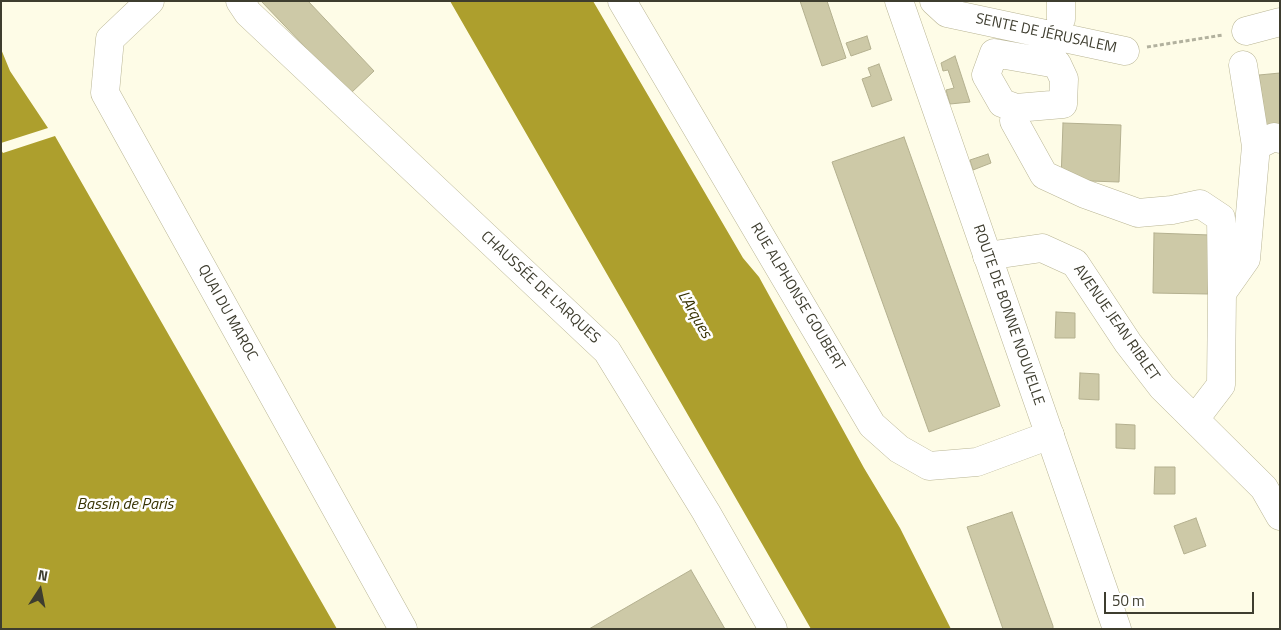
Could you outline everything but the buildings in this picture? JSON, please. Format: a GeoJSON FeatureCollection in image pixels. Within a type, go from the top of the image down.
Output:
{"type":"FeatureCollection","features":[{"type":"Feature","properties":{"kind":"street","name":"CHAUSSÉE DE L'ARQUES"},"geometry":{"type":"LineString","coordinates":[[240,1],[263,26],[607,352],[706,512],[773,629]]}},
{"type":"Feature","properties":{"kind":"street","name":"RUE ALPHONSE GOUBERT"},"geometry":{"type":"LineString","coordinates":[[622,1],[872,425],[899,449],[929,466],[977,462],[1050,435]]}},
{"type":"Feature","properties":{"kind":"street","name":"ROUTE DE BONNE NOUVELLE"},"geometry":{"type":"LineString","coordinates":[[899,1],[1116,629]]}},
{"type":"Feature","properties":{"kind":"street","name":"SENTE DE JÉRUSALEM"},"geometry":{"type":"LineString","coordinates":[[934,1],[947,13],[1125,51]]}},
{"type":"Feature","properties":{"kind":"street","name":"QUAI DU MAROC"},"geometry":{"type":"LineString","coordinates":[[140,5],[110,39],[105,93],[402,629]]}},
{"type":"Feature","properties":{"kind":"street"},"geometry":{"type":"LineString","coordinates":[[1246,31],[1280,22]]}},
{"type":"Feature","properties":{"kind":"street"},"geometry":{"type":"LineString","coordinates":[[1222,293],[1246,259],[1268,142],[1243,65]]}},
{"type":"Feature","properties":{"kind":"street"},"geometry":{"type":"LineString","coordinates":[[1016,108],[1014,121],[1044,175],[1085,194],[1138,213],[1172,210],[1200,204],[1221,218],[1221,385],[1195,420]]}},
{"type":"Feature","properties":{"kind":"street","name":"AVENUE JEAN RIBLET"},"geometry":{"type":"LineString","coordinates":[[987,256],[1042,248],[1075,263],[1153,375],[1195,420],[1264,488],[1280,516]]}},
{"type":"Feature","properties":{"kind":"path","name":"SENTE DE JÉRUSALEM"},"geometry":{"type":"LineString","coordinates":[[1125,51],[1246,31]]}},
{"type":"Feature","properties":{"kind":"water","name":"L'Arques"},"geometry":{"type":"Polygon","coordinates":[[[450,1],[593,1],[743,258],[759,277],[864,468],[900,528],[951,629],[811,629],[450,1]]]}},
{"type":"Feature","properties":{"kind":"water"},"geometry":{"type":"Polygon","coordinates":[[[1,49],[10,71],[48,128],[1,143],[1,49]]]}},
{"type":"Feature","properties":{"kind":"water","name":"Bassin de Paris"},"geometry":{"type":"Polygon","coordinates":[[[55,136],[337,629],[1,629],[1,150],[3,153],[55,136]]]}}]}
